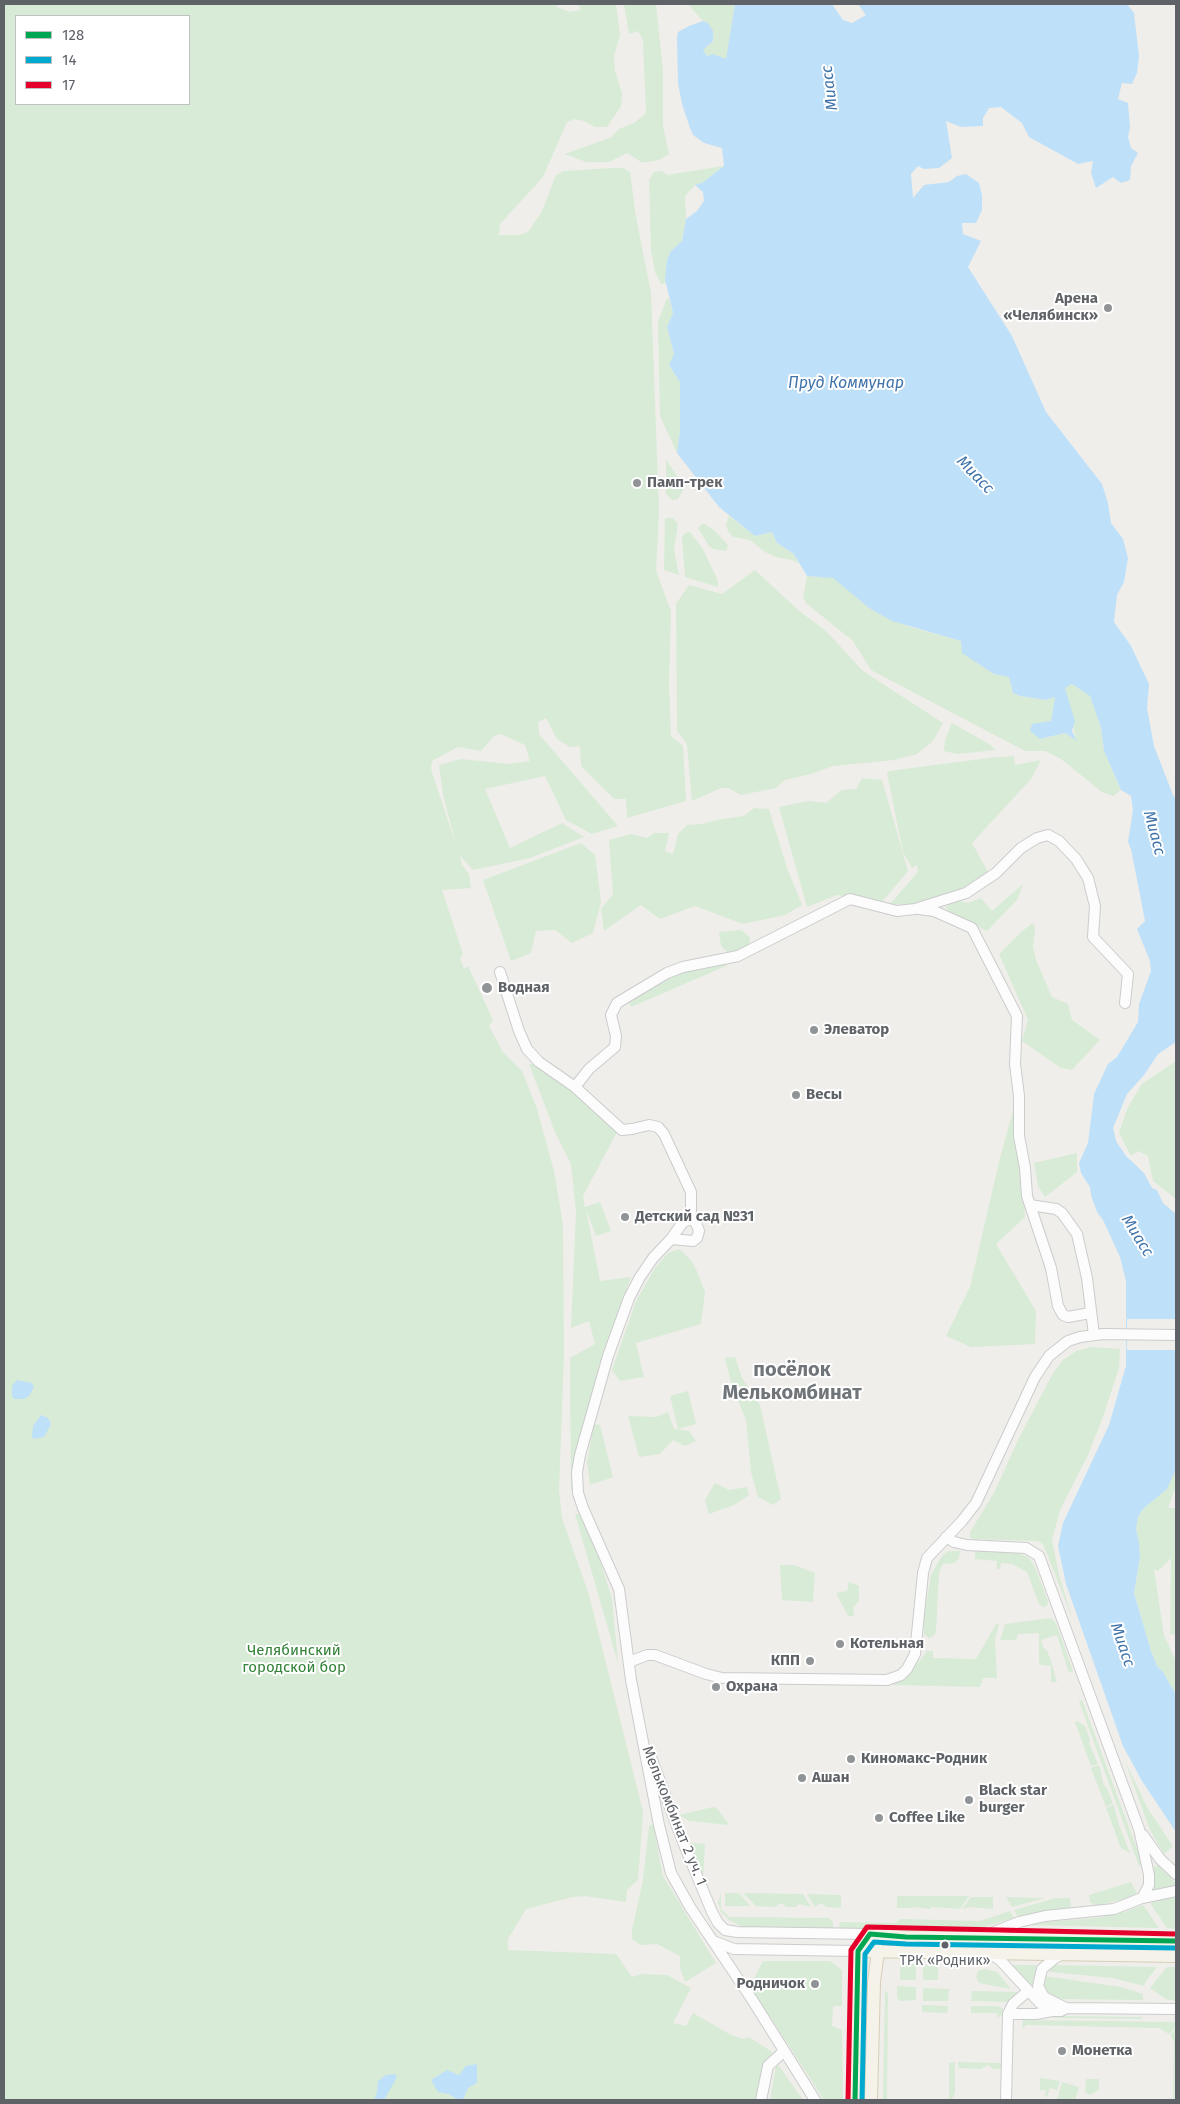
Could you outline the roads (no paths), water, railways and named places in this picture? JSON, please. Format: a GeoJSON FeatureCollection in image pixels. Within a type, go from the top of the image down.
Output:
{"type":"FeatureCollection","features":[{"type":"Feature","properties":{"kind":"main road"},"geometry":{"type":"LineString","coordinates":[[870,1934],[906,1937],[1170,1940]]}},
{"type":"Feature","properties":{"kind":"main road"},"geometry":{"type":"LineString","coordinates":[[855,2100],[858,1951],[870,1934]]}},
{"type":"Feature","properties":{"kind":"main road"},"geometry":{"type":"LineString","coordinates":[[870,1934],[878,1951],[874,1982],[871,2100]]}},
{"type":"Feature","properties":{"kind":"main road"},"geometry":{"type":"LineString","coordinates":[[858,1951],[1170,1956]]}},
{"type":"Feature","properties":{"kind":"street"},"geometry":{"type":"LineString","coordinates":[[575,1087],[589,1069],[615,1047],[616,1036],[611,1015],[617,1003],[667,973],[683,967],[738,956],[850,899],[897,911],[915,909],[966,892],[996,873],[1021,848],[1037,838],[1048,835],[1059,841],[1076,859],[1088,878],[1096,906],[1093,937],[1128,974],[1125,1003]]}},
{"type":"Feature","properties":{"kind":"street"},"geometry":{"type":"LineString","coordinates":[[915,909],[934,911],[972,928],[1017,1016],[1015,1064],[1019,1096],[1019,1136],[1030,1205],[1051,1268],[1058,1306],[1063,1315],[1068,1317],[1090,1313]]}},
{"type":"Feature","properties":{"kind":"street"},"geometry":{"type":"LineString","coordinates":[[500,972],[518,1031],[527,1049],[539,1062],[575,1087],[622,1130],[649,1125],[658,1127],[664,1134],[691,1192],[691,1219]]}},
{"type":"Feature","properties":{"kind":"street"},"geometry":{"type":"LineString","coordinates":[[1030,1205],[1056,1208],[1062,1213],[1077,1234],[1087,1278],[1094,1335]]}},
{"type":"Feature","properties":{"kind":"street"},"geometry":{"type":"LineString","coordinates":[[671,1239],[693,1241],[697,1238],[699,1229],[691,1219]]}},
{"type":"Feature","properties":{"kind":"street"},"geometry":{"type":"LineString","coordinates":[[644,1740],[631,1680],[619,1589],[583,1508],[578,1493],[577,1472],[608,1356],[629,1298],[654,1258],[683,1222],[691,1219]]}},
{"type":"Feature","properties":{"kind":"street"},"geometry":{"type":"LineString","coordinates":[[629,1662],[648,1655],[655,1655],[722,1678],[894,1679],[908,1669],[915,1654],[924,1564],[931,1552],[962,1521],[976,1503],[1041,1367],[1049,1356],[1068,1341],[1094,1335],[1176,1335]]}},
{"type":"Feature","properties":{"kind":"street"},"geometry":{"type":"LineString","coordinates":[[946,1538],[967,1545],[1026,1548],[1039,1556],[1139,1829],[1149,1875],[1149,1885],[1142,1898]]}},
{"type":"Feature","properties":{"kind":"street","name":"Мелькомбинат 2 уч. 1"},"geometry":{"type":"LineString","coordinates":[[644,1740],[682,1842],[718,1923],[725,1930],[736,1932],[870,1934]]}},
{"type":"Feature","properties":{"kind":"street","name":"Мелькомбинат 2 уч. 1"},"geometry":{"type":"LineString","coordinates":[[644,1740],[659,1825],[671,1873],[680,1890],[815,2100]]}},
{"type":"Feature","properties":{"kind":"street"},"geometry":{"type":"LineString","coordinates":[[1139,1829],[1160,1859],[1176,1874]]}},
{"type":"Feature","properties":{"kind":"street"},"geometry":{"type":"LineString","coordinates":[[981,1938],[1019,1922],[1045,1916],[1114,1909],[1142,1898],[1176,1891]]}},
{"type":"Feature","properties":{"kind":"street"},"geometry":{"type":"LineString","coordinates":[[712,1940],[734,1949],[858,1951]]}},
{"type":"Feature","properties":{"kind":"street"},"geometry":{"type":"LineString","coordinates":[[989,1953],[1000,1960],[1040,2003],[1052,2010]]}},
{"type":"Feature","properties":{"kind":"street"},"geometry":{"type":"LineString","coordinates":[[1064,1954],[1055,1958],[1042,1969],[1038,1986],[1044,1997],[1066,2008],[1176,2009]]}},
{"type":"Feature","properties":{"kind":"street"},"geometry":{"type":"LineString","coordinates":[[1006,2100],[1008,2014],[1013,2004],[1028,1991]]}},
{"type":"Feature","properties":{"kind":"street"},"geometry":{"type":"LineString","coordinates":[[1008,2014],[1036,2014],[1052,2010],[1061,2011],[1066,2008]]}},
{"type":"Feature","properties":{"kind":"street"},"geometry":{"type":"LineString","coordinates":[[761,2100],[768,2066],[784,2050]]}},
{"type":"Feature","properties":{"kind":"water","name":"Пруд Коммунар"},"geometry":{"type":"Polygon","coordinates":[[[735,4],[832,4],[843,20],[852,23],[866,15],[858,4],[1127,4],[1134,13],[1139,56],[1137,73],[1132,84],[1122,83],[1118,99],[1128,103],[1130,127],[1128,137],[1131,148],[1138,153],[1131,166],[1130,180],[1121,183],[1113,177],[1096,188],[1091,173],[1093,161],[1078,164],[1029,137],[1022,123],[1001,107],[989,108],[983,118],[983,126],[961,127],[946,121],[952,158],[939,168],[924,169],[918,166],[911,174],[913,198],[924,185],[949,182],[957,176],[966,174],[979,183],[982,195],[982,210],[976,223],[962,223],[963,234],[981,241],[968,267],[1012,336],[1046,412],[1102,484],[1108,503],[1111,523],[1123,539],[1128,558],[1124,582],[1117,595],[1114,622],[1131,646],[1149,684],[1147,708],[1154,746],[1176,799],[1176,1042],[1158,1054],[1144,1075],[1127,1094],[1113,1128],[1116,1141],[1126,1156],[1144,1173],[1152,1188],[1157,1190],[1163,1203],[1176,1214],[1176,1469],[1167,1489],[1143,1509],[1138,1517],[1136,1529],[1140,1557],[1134,1593],[1157,1666],[1163,1672],[1175,1693],[1176,1832],[1142,1781],[1123,1746],[1066,1584],[1058,1546],[1063,1523],[1109,1425],[1126,1366],[1126,1281],[1120,1257],[1103,1220],[1097,1212],[1090,1187],[1081,1173],[1079,1163],[1088,1143],[1094,1094],[1108,1064],[1117,1057],[1138,1022],[1139,1004],[1151,971],[1150,961],[1137,929],[1145,921],[1128,842],[1133,810],[1131,796],[1121,790],[1104,751],[1101,728],[1090,696],[1072,684],[1065,688],[1075,721],[1072,731],[1077,741],[1065,733],[1040,739],[1030,731],[1032,724],[1051,721],[1055,697],[1046,700],[1013,693],[1009,677],[994,674],[962,653],[961,641],[892,621],[869,608],[833,578],[807,576],[794,554],[777,543],[772,532],[755,536],[719,507],[677,453],[680,431],[680,382],[669,365],[674,354],[667,327],[673,313],[665,279],[667,260],[671,251],[682,241],[686,219],[697,211],[704,201],[703,192],[695,185],[702,183],[724,166],[722,148],[704,143],[693,135],[690,128],[682,104],[678,83],[677,38],[678,32],[689,26],[703,21],[708,23],[713,31],[713,41],[703,50],[707,56],[713,54],[726,59],[735,4]]]}},
{"type":"Feature","properties":{"kind":"water"},"geometry":{"type":"Polygon","coordinates":[[[17,1380],[32,1383],[34,1387],[29,1396],[24,1399],[14,1399],[12,1396],[12,1386],[17,1380]]]}},
{"type":"Feature","properties":{"kind":"water"},"geometry":{"type":"Polygon","coordinates":[[[41,1415],[48,1418],[51,1424],[44,1437],[34,1439],[32,1437],[33,1426],[41,1415]]]}},
{"type":"Feature","properties":{"kind":"water"},"geometry":{"type":"Polygon","coordinates":[[[477,2064],[477,2083],[468,2088],[463,2100],[458,2100],[449,2094],[438,2092],[431,2080],[447,2070],[459,2075],[466,2066],[477,2064]]]}},
{"type":"Feature","properties":{"kind":"water"},"geometry":{"type":"Polygon","coordinates":[[[395,2074],[397,2077],[384,2100],[374,2100],[378,2081],[386,2075],[395,2074]]]}},
{"type":"Feature","properties":{"kind":"place","name":"Арена «Челябинск»"},"geometry":{"type":"Point","coordinates":[1108,308]}},
{"type":"Feature","properties":{"kind":"place","name":"Памп-трек"},"geometry":{"type":"Point","coordinates":[637,483]}},
{"type":"Feature","properties":{"kind":"place","name":"Водная"},"geometry":{"type":"Point","coordinates":[487,988]}},
{"type":"Feature","properties":{"kind":"place","name":"Элеватор"},"geometry":{"type":"Point","coordinates":[814,1030]}},
{"type":"Feature","properties":{"kind":"place","name":"Весы"},"geometry":{"type":"Point","coordinates":[796,1095]}},
{"type":"Feature","properties":{"kind":"place","name":"Детский сад №31"},"geometry":{"type":"Point","coordinates":[625,1217]}},
{"type":"Feature","properties":{"kind":"place","name":"Котельная"},"geometry":{"type":"Point","coordinates":[840,1644]}},
{"type":"Feature","properties":{"kind":"place","name":"КПП"},"geometry":{"type":"Point","coordinates":[810,1661]}},
{"type":"Feature","properties":{"kind":"place","name":"Охрана"},"geometry":{"type":"Point","coordinates":[716,1687]}},
{"type":"Feature","properties":{"kind":"place","name":"Киномакс-Родник"},"geometry":{"type":"Point","coordinates":[851,1759]}},
{"type":"Feature","properties":{"kind":"place","name":"Ашан"},"geometry":{"type":"Point","coordinates":[802,1778]}},
{"type":"Feature","properties":{"kind":"place","name":"Black star burger"},"geometry":{"type":"Point","coordinates":[969,1800]}},
{"type":"Feature","properties":{"kind":"place","name":"Coffee Like"},"geometry":{"type":"Point","coordinates":[879,1818]}},
{"type":"Feature","properties":{"kind":"place","name":"ТРК «Родник»"},"geometry":{"type":"Point","coordinates":[945,1945]}},
{"type":"Feature","properties":{"kind":"place","name":"Родничок"},"geometry":{"type":"Point","coordinates":[815,1984]}},
{"type":"Feature","properties":{"kind":"place","name":"Монетка"},"geometry":{"type":"Point","coordinates":[1062,2051]}},
{"type":"Feature","properties":{"kind":"district","name":"посёлок Мелькомбинат"},"geometry":{"type":"Point","coordinates":[792,1382]}},
{"type":"Feature","properties":{"kind":"water label","name":"Миасс"},"geometry":{"type":"Point","coordinates":[830,88]}},
{"type":"Feature","properties":{"kind":"water label","name":"Миасс"},"geometry":{"type":"Point","coordinates":[975,475]}},
{"type":"Feature","properties":{"kind":"water label","name":"Миасс"},"geometry":{"type":"Point","coordinates":[1154,833]}},
{"type":"Feature","properties":{"kind":"water label","name":"Миасс"},"geometry":{"type":"Point","coordinates":[1137,1236]}},
{"type":"Feature","properties":{"kind":"water label","name":"Миасс"},"geometry":{"type":"Point","coordinates":[1122,1645]}},
{"type":"Feature","properties":{"kind":"park label","name":"Челябинский городской бор"},"geometry":{"type":"Point","coordinates":[294,1660]}}]}
